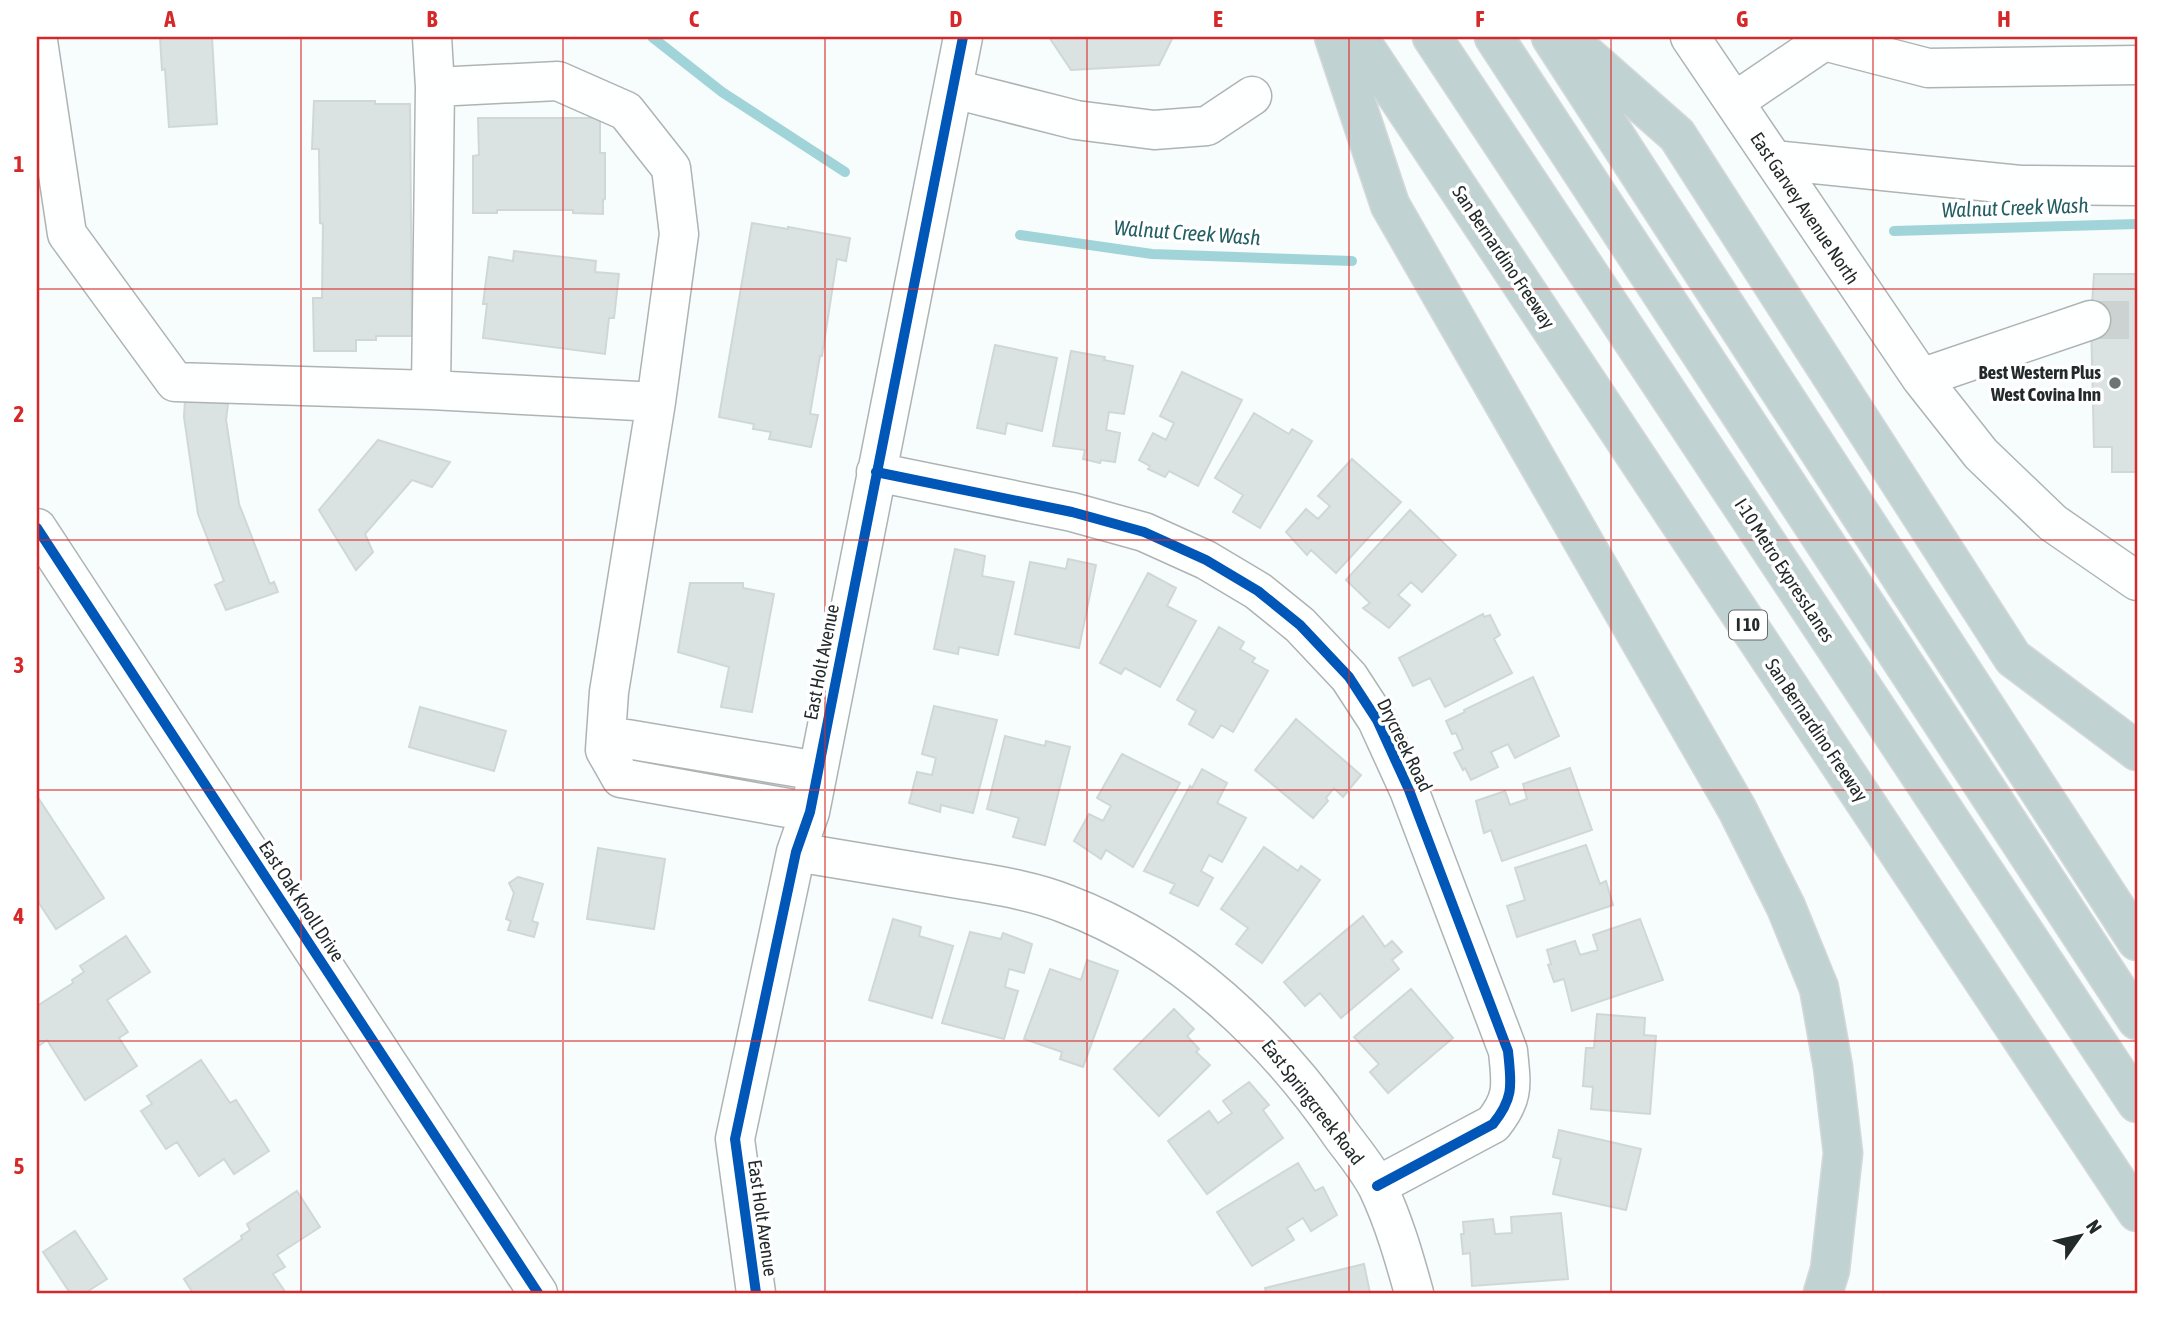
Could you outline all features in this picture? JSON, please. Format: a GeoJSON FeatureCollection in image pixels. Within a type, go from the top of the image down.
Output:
{"type":"FeatureCollection","features":[{"type":"Feature","properties":{"kind":"highway"},"geometry":{"type":"LineString","coordinates":[[1334,37],[1390,205],[1737,809],[1786,907],[1819,988],[1833,1067],[1843,1153],[1830,1270],[1823,1293]]}},
{"type":"Feature","properties":{"kind":"highway","name":"San Bernardino Freeway"},"geometry":{"type":"LineString","coordinates":[[1358,37],[2137,1212]]}},
{"type":"Feature","properties":{"kind":"highway","name":"I-10 Metro ExpressLanes"},"geometry":{"type":"LineString","coordinates":[[1432,37],[2137,1103]]}},
{"type":"Feature","properties":{"kind":"highway"},"geometry":{"type":"LineString","coordinates":[[1494,37],[2137,1020]]}},
{"type":"Feature","properties":{"kind":"highway"},"geometry":{"type":"LineString","coordinates":[[1551,37],[2137,941]]}},
{"type":"Feature","properties":{"kind":"highway"},"geometry":{"type":"LineString","coordinates":[[1566,37],[1677,135],[2013,658],[2137,751]]}},
{"type":"Feature","properties":{"kind":"street"},"geometry":{"type":"LineString","coordinates":[[430,390],[435,87],[432,37]]}},
{"type":"Feature","properties":{"kind":"street","name":"East Holt Avenue"},"geometry":{"type":"LineString","coordinates":[[755,1293],[735,1139],[796,852],[810,812],[963,37]]}},
{"type":"Feature","properties":{"kind":"street","name":"East Garvey Avenue North"},"geometry":{"type":"LineString","coordinates":[[1690,37],[1921,378],[1981,454],[2053,523],[2137,581]]}},
{"type":"Feature","properties":{"kind":"street"},"geometry":{"type":"LineString","coordinates":[[1734,102],[1823,39],[1912,51],[1928,68],[2137,65]]}},
{"type":"Feature","properties":{"kind":"street"},"geometry":{"type":"LineString","coordinates":[[38,41],[67,234],[175,382],[430,390],[656,402]]}},
{"type":"Feature","properties":{"kind":"street"},"geometry":{"type":"LineString","coordinates":[[435,87],[558,81],[626,111],[671,168],[679,234],[656,402],[609,692],[605,750],[621,778],[810,812]]}},
{"type":"Feature","properties":{"kind":"street"},"geometry":{"type":"LineString","coordinates":[[954,89],[1076,120],[1154,130],[1207,126],[1252,96]]}},
{"type":"Feature","properties":{"kind":"street"},"geometry":{"type":"LineString","coordinates":[[1774,160],[2020,185],[2137,186]]}},
{"type":"Feature","properties":{"kind":"street"},"geometry":{"type":"LineString","coordinates":[[1921,378],[2091,320]]}},
{"type":"Feature","properties":{"kind":"street","name":"Drycreek Road"},"geometry":{"type":"LineString","coordinates":[[876,472],[1072,512],[1144,532],[1206,560],[1258,591],[1300,625],[1349,677],[1377,720],[1409,790],[1508,1051],[1512,1088],[1503,1112],[1493,1124],[1377,1186]]}},
{"type":"Feature","properties":{"kind":"street","name":"East Oak Knoll Drive"},"geometry":{"type":"LineString","coordinates":[[37,528],[538,1293]]}},
{"type":"Feature","properties":{"kind":"street"},"geometry":{"type":"LineString","coordinates":[[605,750],[627,739],[818,771]]}},
{"type":"Feature","properties":{"kind":"street"},"geometry":{"type":"LineString","coordinates":[[678,789],[684,748]]}},
{"type":"Feature","properties":{"kind":"street","name":"East Springcreek Road"},"geometry":{"type":"LineString","coordinates":[[796,852],[998,886],[1065,903],[1114,925],[1174,963],[1259,1033],[1322,1108],[1377,1186],[1400,1242],[1414,1293]]}},
{"type":"Feature","properties":{"kind":"building"},"geometry":{"type":"Polygon","coordinates":[[[160,37],[212,37],[217,124],[169,127],[160,37]]]}},
{"type":"Feature","properties":{"kind":"building"},"geometry":{"type":"Polygon","coordinates":[[[1049,37],[1173,37],[1159,65],[1071,70],[1049,37]]]}},
{"type":"Feature","properties":{"kind":"building"},"geometry":{"type":"Polygon","coordinates":[[[314,101],[410,104],[412,336],[376,336],[376,340],[356,340],[356,351],[314,351],[313,298],[322,298],[323,224],[320,223],[319,149],[312,149],[314,101]]]}},
{"type":"Feature","properties":{"kind":"building"},"geometry":{"type":"Polygon","coordinates":[[[478,118],[600,118],[600,153],[605,153],[603,214],[573,213],[573,210],[497,210],[497,213],[473,213],[473,156],[479,155],[478,118]]]}},
{"type":"Feature","properties":{"kind":"building"},"geometry":{"type":"Polygon","coordinates":[[[752,223],[850,238],[846,261],[837,259],[810,414],[818,415],[811,447],[769,439],[771,432],[753,429],[754,424],[719,417],[752,223]]]}},
{"type":"Feature","properties":{"kind":"building"},"geometry":{"type":"Polygon","coordinates":[[[514,251],[596,261],[595,272],[619,274],[614,318],[609,318],[605,354],[483,338],[487,304],[483,304],[489,257],[513,261],[514,251]]]}},
{"type":"Feature","properties":{"kind":"building","name":"Best Western Plus West Covina Inn"},"geometry":{"type":"Polygon","coordinates":[[[2094,274],[2137,274],[2137,472],[2112,472],[2112,447],[2094,447],[2091,320],[2094,274]]]}},
{"type":"Feature","properties":{"kind":"building"},"geometry":{"type":"Polygon","coordinates":[[[995,345],[1057,358],[1042,431],[1007,423],[1005,434],[977,428],[995,345]]]}},
{"type":"Feature","properties":{"kind":"building"},"geometry":{"type":"Polygon","coordinates":[[[1071,351],[1105,357],[1104,360],[1133,366],[1124,414],[1109,412],[1106,430],[1120,433],[1115,462],[1101,460],[1100,463],[1083,459],[1085,450],[1053,446],[1071,351]]]}},
{"type":"Feature","properties":{"kind":"building"},"geometry":{"type":"Polygon","coordinates":[[[1182,372],[1242,400],[1198,486],[1169,471],[1165,477],[1148,469],[1150,466],[1139,460],[1153,433],[1166,440],[1174,423],[1160,416],[1182,372]]]}},
{"type":"Feature","properties":{"kind":"building"},"geometry":{"type":"Polygon","coordinates":[[[185,400],[228,404],[226,420],[239,504],[270,584],[274,582],[278,592],[226,610],[215,585],[224,581],[198,514],[184,417],[185,400]]]}},
{"type":"Feature","properties":{"kind":"building"},"geometry":{"type":"Polygon","coordinates":[[[1254,413],[1289,434],[1292,429],[1312,441],[1260,528],[1233,512],[1243,495],[1215,478],[1254,413]]]}},
{"type":"Feature","properties":{"kind":"building"},"geometry":{"type":"Polygon","coordinates":[[[378,440],[450,462],[432,487],[412,480],[365,534],[373,552],[356,570],[319,510],[378,440]]]}},
{"type":"Feature","properties":{"kind":"building"},"geometry":{"type":"Polygon","coordinates":[[[1352,459],[1401,502],[1336,573],[1311,550],[1307,555],[1286,532],[1306,509],[1318,519],[1330,506],[1318,496],[1352,459]]]}},
{"type":"Feature","properties":{"kind":"building"},"geometry":{"type":"Polygon","coordinates":[[[1410,510],[1456,555],[1422,592],[1411,582],[1398,595],[1410,605],[1389,628],[1363,608],[1370,603],[1346,580],[1410,510]]]}},
{"type":"Feature","properties":{"kind":"building"},"geometry":{"type":"Polygon","coordinates":[[[955,549],[985,556],[982,576],[1014,582],[998,655],[959,647],[958,654],[934,649],[955,549]]]}},
{"type":"Feature","properties":{"kind":"building"},"geometry":{"type":"Polygon","coordinates":[[[1068,559],[1096,565],[1079,648],[1015,634],[1030,562],[1066,569],[1068,559]]]}},
{"type":"Feature","properties":{"kind":"building"},"geometry":{"type":"Polygon","coordinates":[[[1148,573],[1176,588],[1167,606],[1196,621],[1160,687],[1125,668],[1121,674],[1100,663],[1148,573]]]}},
{"type":"Feature","properties":{"kind":"building"},"geometry":{"type":"Polygon","coordinates":[[[690,583],[743,583],[743,588],[774,594],[752,712],[721,707],[729,667],[678,652],[690,583]]]}},
{"type":"Feature","properties":{"kind":"building"},"geometry":{"type":"Polygon","coordinates":[[[1483,614],[1484,617],[1490,615],[1500,635],[1494,639],[1512,673],[1445,707],[1430,678],[1413,686],[1399,658],[1483,614]]]}},
{"type":"Feature","properties":{"kind":"building"},"geometry":{"type":"Polygon","coordinates":[[[1219,627],[1244,642],[1240,649],[1255,658],[1252,662],[1268,671],[1233,732],[1221,725],[1213,738],[1189,724],[1196,711],[1177,700],[1219,627]]]}},
{"type":"Feature","properties":{"kind":"building"},"geometry":{"type":"Polygon","coordinates":[[[1533,677],[1559,736],[1515,758],[1508,744],[1491,752],[1498,767],[1471,780],[1454,753],[1463,749],[1456,733],[1452,734],[1446,721],[1533,677]]]}},
{"type":"Feature","properties":{"kind":"building"},"geometry":{"type":"Polygon","coordinates":[[[934,706],[997,720],[973,813],[941,805],[940,812],[909,803],[917,772],[932,775],[936,758],[922,754],[934,706]]]}},
{"type":"Feature","properties":{"kind":"building"},"geometry":{"type":"Polygon","coordinates":[[[420,707],[506,731],[494,771],[409,747],[420,707]]]}},
{"type":"Feature","properties":{"kind":"building"},"geometry":{"type":"Polygon","coordinates":[[[1296,719],[1361,775],[1343,797],[1334,788],[1326,798],[1328,801],[1313,818],[1255,770],[1296,719]]]}},
{"type":"Feature","properties":{"kind":"building"},"geometry":{"type":"Polygon","coordinates":[[[1005,736],[1045,746],[1046,741],[1070,747],[1045,845],[1013,837],[1019,818],[987,809],[1005,736]]]}},
{"type":"Feature","properties":{"kind":"building"},"geometry":{"type":"Polygon","coordinates":[[[1122,754],[1180,783],[1133,867],[1106,850],[1101,859],[1074,841],[1089,814],[1103,821],[1111,806],[1097,798],[1122,754]]]}},
{"type":"Feature","properties":{"kind":"building"},"geometry":{"type":"Polygon","coordinates":[[[1570,768],[1592,830],[1502,861],[1491,830],[1484,833],[1476,801],[1505,791],[1510,805],[1527,799],[1523,784],[1570,768]]]}},
{"type":"Feature","properties":{"kind":"building"},"geometry":{"type":"Polygon","coordinates":[[[1202,769],[1227,783],[1217,803],[1246,818],[1222,862],[1209,855],[1201,871],[1213,878],[1198,906],[1170,893],[1175,884],[1144,871],[1202,769]]]}},
{"type":"Feature","properties":{"kind":"building"},"geometry":{"type":"Polygon","coordinates":[[[39,799],[104,898],[56,929],[37,900],[39,799]]]}},
{"type":"Feature","properties":{"kind":"building"},"geometry":{"type":"Polygon","coordinates":[[[1586,845],[1600,884],[1606,881],[1613,905],[1517,937],[1507,906],[1525,900],[1515,868],[1586,845]]]}},
{"type":"Feature","properties":{"kind":"building"},"geometry":{"type":"Polygon","coordinates":[[[1264,847],[1298,871],[1301,866],[1320,880],[1262,963],[1236,944],[1248,928],[1221,909],[1264,847]]]}},
{"type":"Feature","properties":{"kind":"building"},"geometry":{"type":"Polygon","coordinates":[[[598,848],[665,859],[654,929],[587,919],[598,848]]]}},
{"type":"Feature","properties":{"kind":"building"},"geometry":{"type":"Polygon","coordinates":[[[518,877],[543,884],[532,921],[538,923],[534,937],[508,930],[511,921],[506,919],[514,893],[509,883],[518,877]]]}},
{"type":"Feature","properties":{"kind":"building"},"geometry":{"type":"Polygon","coordinates":[[[1363,916],[1385,947],[1392,941],[1402,952],[1392,960],[1399,969],[1341,1018],[1320,993],[1305,1006],[1284,982],[1363,916]]]}},
{"type":"Feature","properties":{"kind":"building"},"geometry":{"type":"Polygon","coordinates":[[[893,919],[921,927],[919,936],[953,946],[932,1018],[869,1000],[893,919]]]}},
{"type":"Feature","properties":{"kind":"building"},"geometry":{"type":"Polygon","coordinates":[[[1640,919],[1663,980],[1572,1011],[1564,979],[1554,982],[1548,965],[1551,964],[1547,950],[1575,941],[1580,955],[1598,950],[1593,935],[1640,919]]]}},
{"type":"Feature","properties":{"kind":"building"},"geometry":{"type":"Polygon","coordinates":[[[970,932],[1001,939],[1003,933],[1032,944],[1024,973],[1009,969],[1005,987],[1018,991],[1004,1039],[942,1023],[970,932]]]}},
{"type":"Feature","properties":{"kind":"building"},"geometry":{"type":"Polygon","coordinates":[[[126,936],[150,972],[107,1000],[128,1032],[119,1038],[137,1066],[85,1100],[47,1040],[37,1047],[37,1006],[73,983],[72,980],[84,972],[80,966],[126,936]]]}},
{"type":"Feature","properties":{"kind":"building"},"geometry":{"type":"Polygon","coordinates":[[[1087,960],[1118,971],[1083,1067],[1060,1059],[1062,1052],[1024,1039],[1050,969],[1081,980],[1087,960]]]}},
{"type":"Feature","properties":{"kind":"building"},"geometry":{"type":"Polygon","coordinates":[[[1411,989],[1453,1038],[1388,1093],[1370,1072],[1379,1064],[1354,1037],[1411,989]]]}},
{"type":"Feature","properties":{"kind":"building"},"geometry":{"type":"Polygon","coordinates":[[[1174,1009],[1194,1029],[1187,1036],[1199,1049],[1196,1052],[1210,1065],[1159,1116],[1114,1069],[1174,1009]]]}},
{"type":"Feature","properties":{"kind":"building"},"geometry":{"type":"Polygon","coordinates":[[[1597,1014],[1645,1018],[1644,1035],[1656,1036],[1650,1114],[1591,1109],[1593,1087],[1583,1086],[1586,1048],[1594,1048],[1597,1014]]]}},
{"type":"Feature","properties":{"kind":"building"},"geometry":{"type":"Polygon","coordinates":[[[201,1060],[230,1103],[236,1100],[269,1151],[234,1174],[224,1159],[199,1176],[177,1142],[166,1149],[141,1111],[152,1104],[147,1096],[201,1060]]]}},
{"type":"Feature","properties":{"kind":"building"},"geometry":{"type":"Polygon","coordinates":[[[1249,1082],[1269,1105],[1263,1110],[1283,1138],[1207,1194],[1168,1141],[1209,1111],[1218,1123],[1232,1113],[1223,1101],[1249,1082]]]}},
{"type":"Feature","properties":{"kind":"building"},"geometry":{"type":"Polygon","coordinates":[[[1559,1130],[1641,1149],[1626,1210],[1553,1194],[1561,1159],[1553,1157],[1559,1130]]]}},
{"type":"Feature","properties":{"kind":"building"},"geometry":{"type":"Polygon","coordinates":[[[1298,1163],[1315,1191],[1323,1187],[1337,1215],[1311,1231],[1303,1218],[1287,1228],[1294,1240],[1252,1266],[1217,1212],[1298,1163]]]}},
{"type":"Feature","properties":{"kind":"building"},"geometry":{"type":"Polygon","coordinates":[[[297,1191],[320,1227],[277,1255],[285,1267],[273,1274],[286,1293],[193,1293],[184,1279],[242,1239],[241,1236],[250,1230],[247,1224],[297,1191]]]}},
{"type":"Feature","properties":{"kind":"building"},"geometry":{"type":"Polygon","coordinates":[[[1561,1213],[1568,1279],[1472,1286],[1470,1253],[1463,1254],[1463,1222],[1493,1219],[1495,1234],[1512,1233],[1511,1217],[1561,1213]]]}},
{"type":"Feature","properties":{"kind":"building"},"geometry":{"type":"Polygon","coordinates":[[[75,1231],[107,1279],[85,1293],[70,1293],[43,1252],[75,1231]]]}},
{"type":"Feature","properties":{"kind":"building"},"geometry":{"type":"Polygon","coordinates":[[[1364,1264],[1370,1293],[1266,1293],[1265,1288],[1364,1264]]]}},
{"type":"Feature","properties":{"kind":"waterway","name":"Walnut Creek Wash"},"geometry":{"type":"LineString","coordinates":[[652,37],[722,92],[845,172]]}},
{"type":"Feature","properties":{"kind":"waterway","name":"Walnut Creek Wash"},"geometry":{"type":"LineString","coordinates":[[1894,231],[2137,224]]}},
{"type":"Feature","properties":{"kind":"waterway","name":"Walnut Creek Wash"},"geometry":{"type":"LineString","coordinates":[[1020,235],[1152,254],[1352,261]]}},
{"type":"Feature","properties":{"kind":"tunnel"},"geometry":{"type":"LineString","coordinates":[[2091,320],[2137,320]]}},
{"type":"Feature","properties":{"kind":"cycle path"},"geometry":{"type":"LineString","coordinates":[[756,1293],[735,1139],[796,852],[810,812],[963,37]]}},
{"type":"Feature","properties":{"kind":"cycle path"},"geometry":{"type":"LineString","coordinates":[[876,472],[1072,512],[1144,532],[1206,560],[1258,591],[1300,625],[1349,677],[1377,720],[1409,790],[1508,1051],[1510,1072],[1508,1097],[1493,1124],[1377,1186]]}},
{"type":"Feature","properties":{"kind":"cycle path"},"geometry":{"type":"LineString","coordinates":[[37,528],[538,1293]]}},
{"type":"Feature","properties":{"kind":"place","name":"Best Western Plus West Covina Inn"},"geometry":{"type":"Point","coordinates":[2115,383]}}]}
